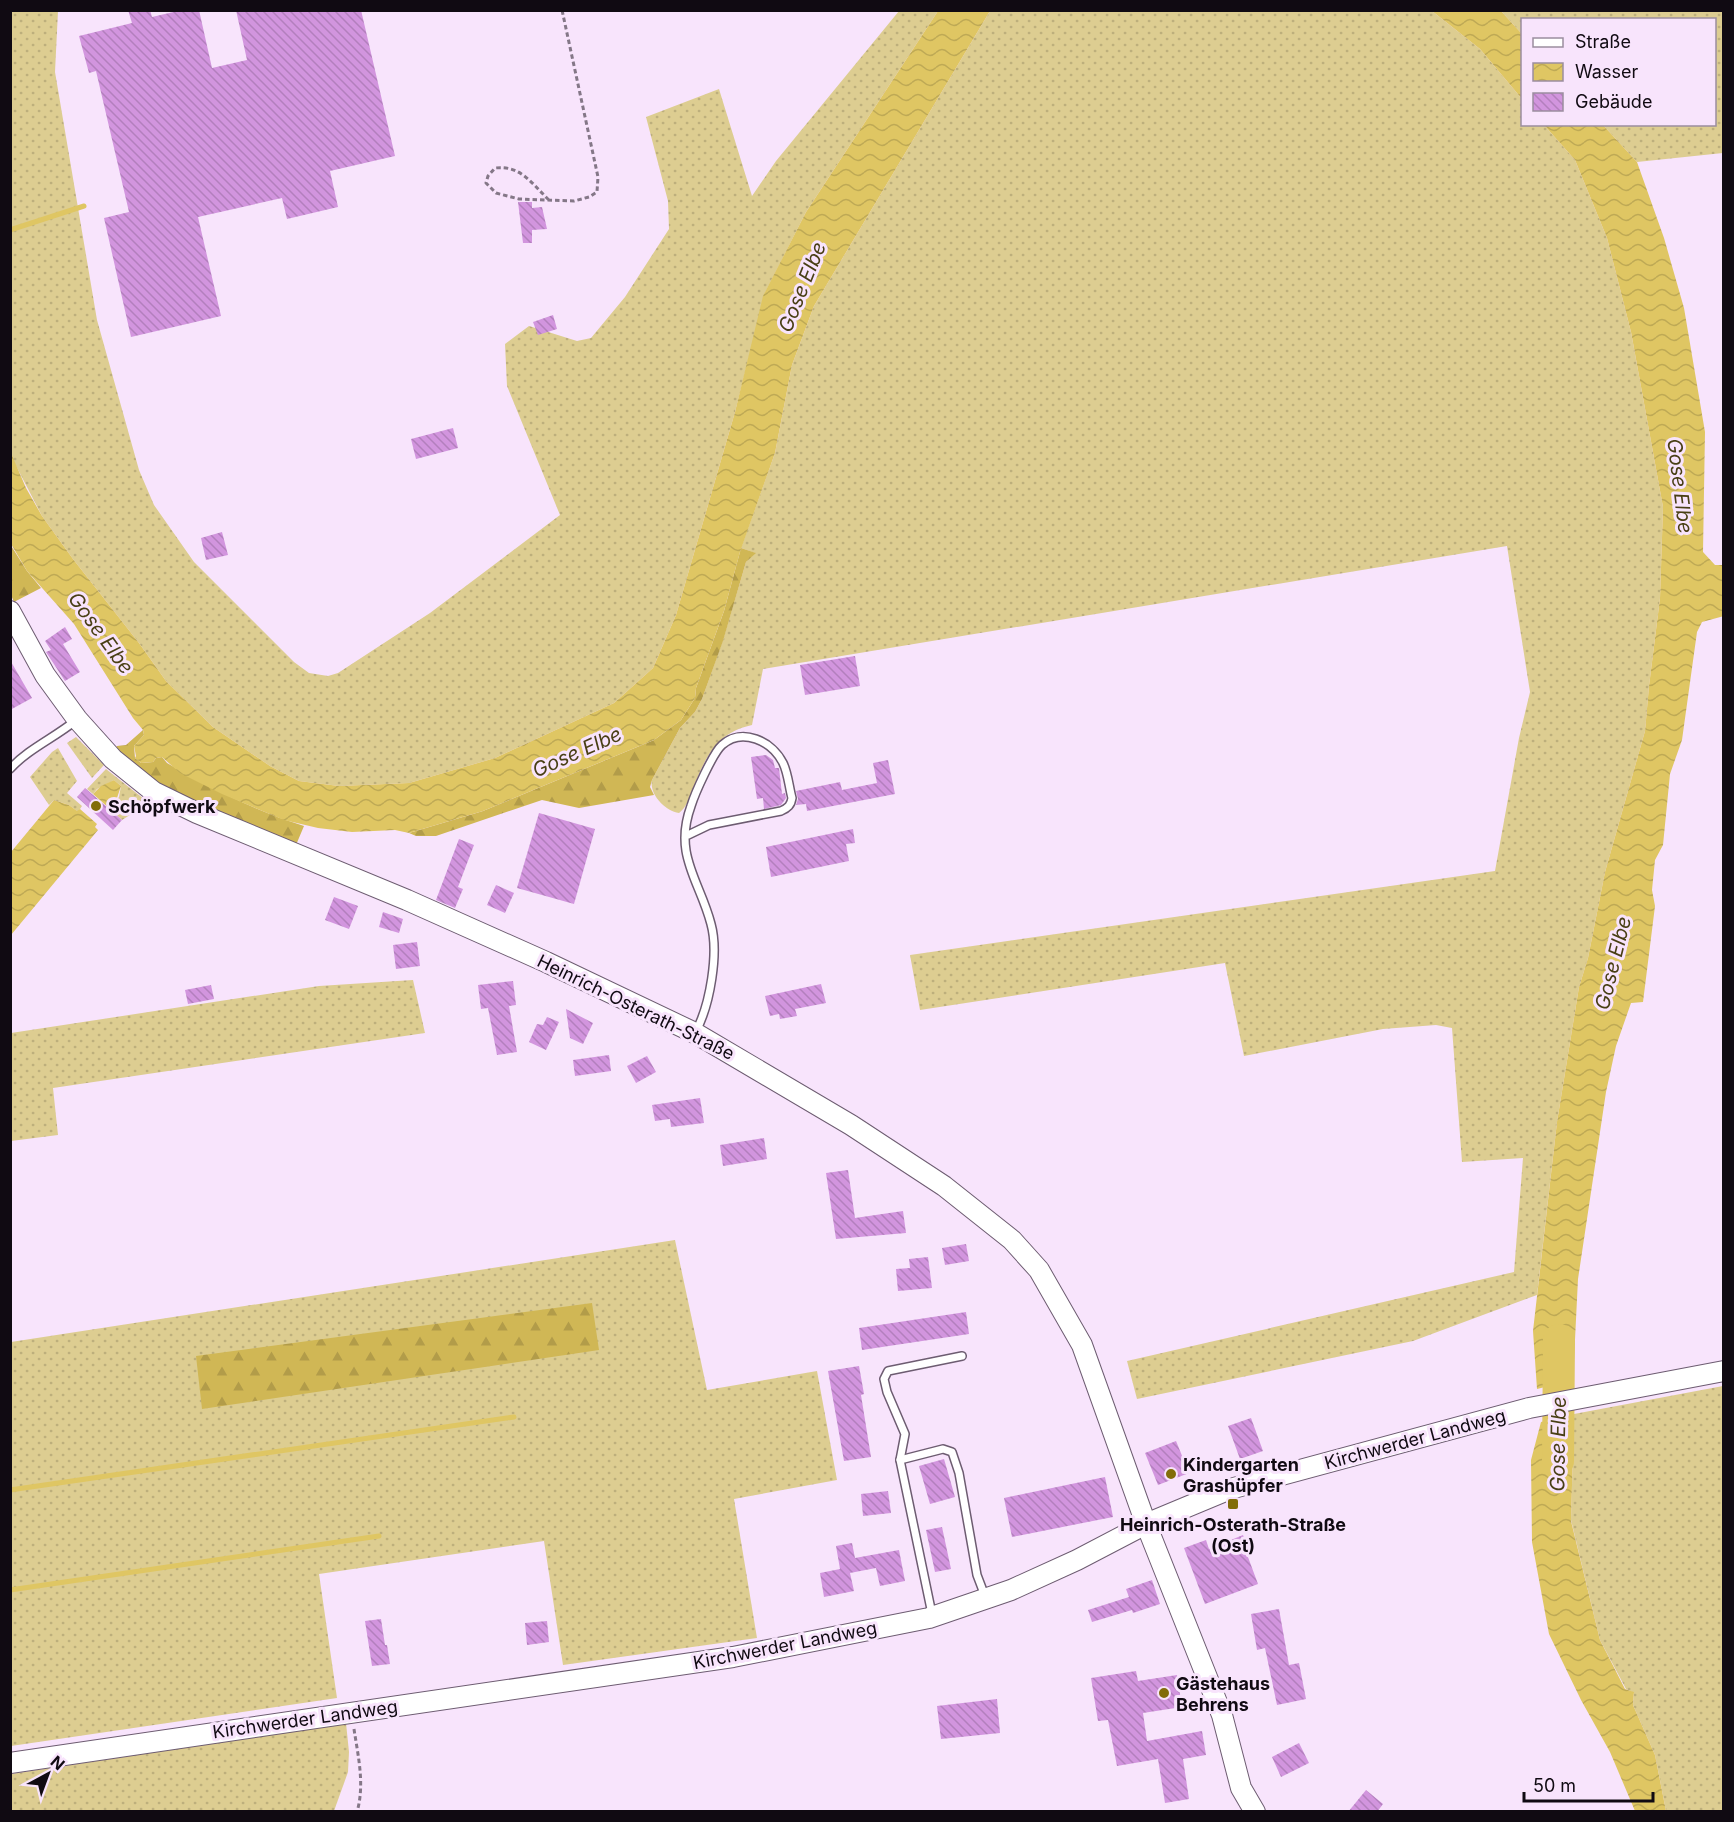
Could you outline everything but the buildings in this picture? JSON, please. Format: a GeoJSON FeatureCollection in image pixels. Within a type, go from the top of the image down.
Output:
{"type":"FeatureCollection","features":[{"type":"Feature","properties":{"kind":"street","name":"Heinrich-Osterath-Straße"},"geometry":{"type":"LineString","coordinates":[[10,611],[45,675],[77,719],[128,772],[149,788],[171,801],[546,962],[695,1033],[851,1125],[944,1186],[1012,1240],[1039,1270],[1082,1345],[1146,1524],[1222,1715],[1241,1788],[1255,1812]]}},
{"type":"Feature","properties":{"kind":"street","name":"Kirchwerder Landweg"},"geometry":{"type":"LineString","coordinates":[[10,1763],[734,1657],[933,1616],[1011,1590],[1077,1560],[1146,1524],[1230,1490],[1528,1408],[1724,1371]]}},
{"type":"Feature","properties":{"kind":"lane"},"geometry":{"type":"LineString","coordinates":[[10,769],[27,754],[57,736],[77,719]]}},
{"type":"Feature","properties":{"kind":"lane"},"geometry":{"type":"LineString","coordinates":[[686,836],[709,825],[787,808],[792,798],[783,763],[773,749],[760,739],[744,736],[722,745],[690,806],[685,829],[687,860],[711,922],[715,939],[704,1017],[695,1033]]}},
{"type":"Feature","properties":{"kind":"lane"},"geometry":{"type":"LineString","coordinates":[[933,1616],[900,1460],[905,1434],[887,1392],[884,1379],[888,1371],[962,1356]]}},
{"type":"Feature","properties":{"kind":"lane"},"geometry":{"type":"LineString","coordinates":[[900,1460],[943,1449],[952,1452],[959,1473],[977,1575],[986,1599]]}},
{"type":"Feature","properties":{"kind":"path"},"geometry":{"type":"LineString","coordinates":[[549,200],[518,170],[506,167],[495,168],[488,176],[486,183],[496,193],[519,199],[574,201],[590,197],[597,192],[598,177],[562,10]]}},
{"type":"Feature","properties":{"kind":"path"},"geometry":{"type":"LineString","coordinates":[[352,1712],[361,1771],[361,1797],[357,1812]]}},
{"type":"Feature","properties":{"kind":"shaded area"},"geometry":{"type":"Polygon","coordinates":[[[10,11],[58,11],[55,72],[97,320],[139,470],[154,505],[194,562],[294,662],[309,673],[328,676],[338,673],[430,613],[560,515],[507,386],[505,344],[529,326],[577,341],[591,338],[625,297],[669,229],[668,201],[646,117],[719,89],[752,196],[776,161],[899,11],[938,11],[806,212],[765,293],[735,412],[676,615],[653,668],[614,703],[495,758],[409,783],[339,786],[299,781],[270,766],[213,727],[166,681],[42,516],[11,456],[10,11]]]}},
{"type":"Feature","properties":{"kind":"shaded area"},"geometry":{"type":"Polygon","coordinates":[[[990,11],[1432,11],[1480,49],[1521,98],[1521,126],[1545,126],[1575,160],[1607,238],[1631,332],[1663,507],[1660,598],[1645,731],[1605,872],[1588,958],[1579,987],[1557,1122],[1537,1295],[1413,1341],[1137,1399],[1127,1361],[1514,1272],[1523,1158],[1462,1162],[1452,1028],[1436,1025],[1383,1029],[1244,1056],[1225,963],[920,1010],[910,955],[1495,871],[1519,738],[1530,692],[1507,546],[763,669],[752,725],[729,734],[721,740],[703,766],[686,805],[679,813],[674,812],[659,801],[653,791],[652,780],[680,728],[695,712],[702,699],[723,640],[746,562],[755,553],[741,548],[775,453],[792,365],[814,306],[990,11]]]}},
{"type":"Feature","properties":{"kind":"shaded area"},"geometry":{"type":"Polygon","coordinates":[[[1501,11],[1723,11],[1723,153],[1637,162],[1604,126],[1716,126],[1716,18],[1521,18],[1521,33],[1501,11]]]}},
{"type":"Feature","properties":{"kind":"shaded area"},"geometry":{"type":"Polygon","coordinates":[[[76,737],[104,765],[92,778],[67,743],[76,737]]]}},
{"type":"Feature","properties":{"kind":"shaded area"},"geometry":{"type":"Polygon","coordinates":[[[58,748],[77,781],[67,793],[82,806],[78,812],[69,805],[54,800],[49,805],[30,777],[58,748]]]}},
{"type":"Feature","properties":{"kind":"shaded area"},"geometry":{"type":"Polygon","coordinates":[[[106,769],[149,803],[122,820],[110,809],[119,797],[121,786],[114,780],[97,789],[93,794],[87,789],[106,769]]]}},
{"type":"Feature","properties":{"kind":"shaded area"},"geometry":{"type":"Polygon","coordinates":[[[413,980],[425,1033],[53,1088],[58,1135],[11,1141],[11,1033],[319,986],[413,980]]]}},
{"type":"Feature","properties":{"kind":"shaded area"},"geometry":{"type":"Polygon","coordinates":[[[675,1240],[707,1390],[817,1371],[837,1480],[734,1499],[757,1638],[563,1665],[544,1541],[319,1574],[337,1698],[11,1746],[11,1342],[675,1240]]]}},
{"type":"Feature","properties":{"kind":"shaded area"},"geometry":{"type":"Polygon","coordinates":[[[1723,1386],[1723,1811],[1666,1811],[1655,1755],[1633,1705],[1634,1693],[1626,1689],[1600,1640],[1571,1520],[1574,1414],[1723,1386]]]}},
{"type":"Feature","properties":{"kind":"shaded area"},"geometry":{"type":"Polygon","coordinates":[[[346,1723],[349,1752],[348,1772],[334,1811],[11,1812],[11,1774],[346,1723]]]}},
{"type":"Feature","properties":{"kind":"green space"},"geometry":{"type":"Polygon","coordinates":[[[10,544],[41,588],[14,602],[11,595],[10,544]]]}},
{"type":"Feature","properties":{"kind":"green space"},"geometry":{"type":"Polygon","coordinates":[[[741,548],[756,553],[746,562],[723,641],[702,699],[695,712],[680,728],[652,780],[650,787],[654,795],[579,808],[542,800],[436,836],[416,836],[409,833],[483,811],[654,740],[681,720],[695,698],[696,688],[724,611],[741,548]]]}},
{"type":"Feature","properties":{"kind":"green space"},"geometry":{"type":"Polygon","coordinates":[[[143,730],[144,735],[134,746],[135,758],[141,763],[153,762],[156,758],[162,757],[167,763],[234,798],[304,826],[296,845],[201,805],[154,782],[115,749],[117,746],[126,745],[143,730]]]}},
{"type":"Feature","properties":{"kind":"green space"},"geometry":{"type":"Polygon","coordinates":[[[592,1303],[599,1350],[202,1409],[196,1356],[592,1303]]]}},
{"type":"Feature","properties":{"kind":"water"},"geometry":{"type":"Polygon","coordinates":[[[938,11],[990,11],[814,306],[792,365],[775,453],[740,552],[724,611],[696,688],[695,698],[681,720],[654,740],[483,811],[409,833],[395,830],[352,832],[318,828],[284,820],[222,794],[180,773],[162,757],[156,758],[153,762],[141,763],[135,758],[134,746],[144,735],[143,730],[133,718],[74,624],[27,571],[11,544],[11,453],[26,488],[42,516],[166,681],[213,727],[270,766],[299,781],[339,786],[409,783],[495,758],[614,703],[653,668],[676,615],[735,412],[763,296],[806,212],[938,11]]]}},
{"type":"Feature","properties":{"kind":"water"},"geometry":{"type":"Polygon","coordinates":[[[1432,11],[1501,11],[1521,33],[1521,98],[1480,49],[1432,11]]]}},
{"type":"Feature","properties":{"kind":"water"},"geometry":{"type":"Polygon","coordinates":[[[1545,126],[1604,126],[1637,162],[1664,238],[1684,308],[1705,432],[1703,552],[1715,565],[1723,565],[1724,616],[1702,622],[1697,632],[1682,740],[1670,774],[1663,845],[1655,860],[1652,890],[1655,906],[1643,1002],[1631,1003],[1616,1046],[1606,1092],[1578,1279],[1573,1380],[1537,1389],[1533,1331],[1557,1122],[1579,987],[1588,958],[1605,872],[1645,731],[1660,598],[1663,507],[1631,332],[1607,238],[1575,160],[1545,126]]]}},
{"type":"Feature","properties":{"kind":"water"},"geometry":{"type":"Polygon","coordinates":[[[114,780],[121,786],[116,801],[110,809],[93,794],[101,786],[114,780]]]}},
{"type":"Feature","properties":{"kind":"water"},"geometry":{"type":"Polygon","coordinates":[[[54,800],[69,805],[77,811],[80,809],[97,824],[95,827],[98,830],[11,935],[11,852],[54,800]]]}},
{"type":"Feature","properties":{"kind":"water"},"geometry":{"type":"Polygon","coordinates":[[[1574,1414],[1571,1521],[1600,1640],[1625,1689],[1634,1692],[1633,1705],[1655,1755],[1666,1811],[1635,1811],[1610,1752],[1581,1700],[1549,1634],[1532,1542],[1531,1460],[1541,1422],[1574,1414]]]}},
{"type":"Feature","properties":{"kind":"waterway"},"geometry":{"type":"LineString","coordinates":[[10,230],[84,206]]}},
{"type":"Feature","properties":{"kind":"waterway","name":"Gose Elbe"},"geometry":{"type":"LineString","coordinates":[[1558,1461],[1559,1340]]}},
{"type":"Feature","properties":{"kind":"waterway"},"geometry":{"type":"LineString","coordinates":[[10,1490],[514,1417]]}},
{"type":"Feature","properties":{"kind":"waterway"},"geometry":{"type":"LineString","coordinates":[[10,1590],[379,1536]]}},
{"type":"Feature","properties":{"kind":"place","name":"Schöpfwerk"},"geometry":{"type":"Point","coordinates":[96,806]}},
{"type":"Feature","properties":{"kind":"place","name":"Kindergarten Grashüpfer"},"geometry":{"type":"Point","coordinates":[1171,1474]}},
{"type":"Feature","properties":{"kind":"place","name":"Heinrich-Osterath-Straße (Ost)"},"geometry":{"type":"Point","coordinates":[1233,1504]}},
{"type":"Feature","properties":{"kind":"place","name":"Gästehaus Behrens"},"geometry":{"type":"Point","coordinates":[1164,1693]}}]}
